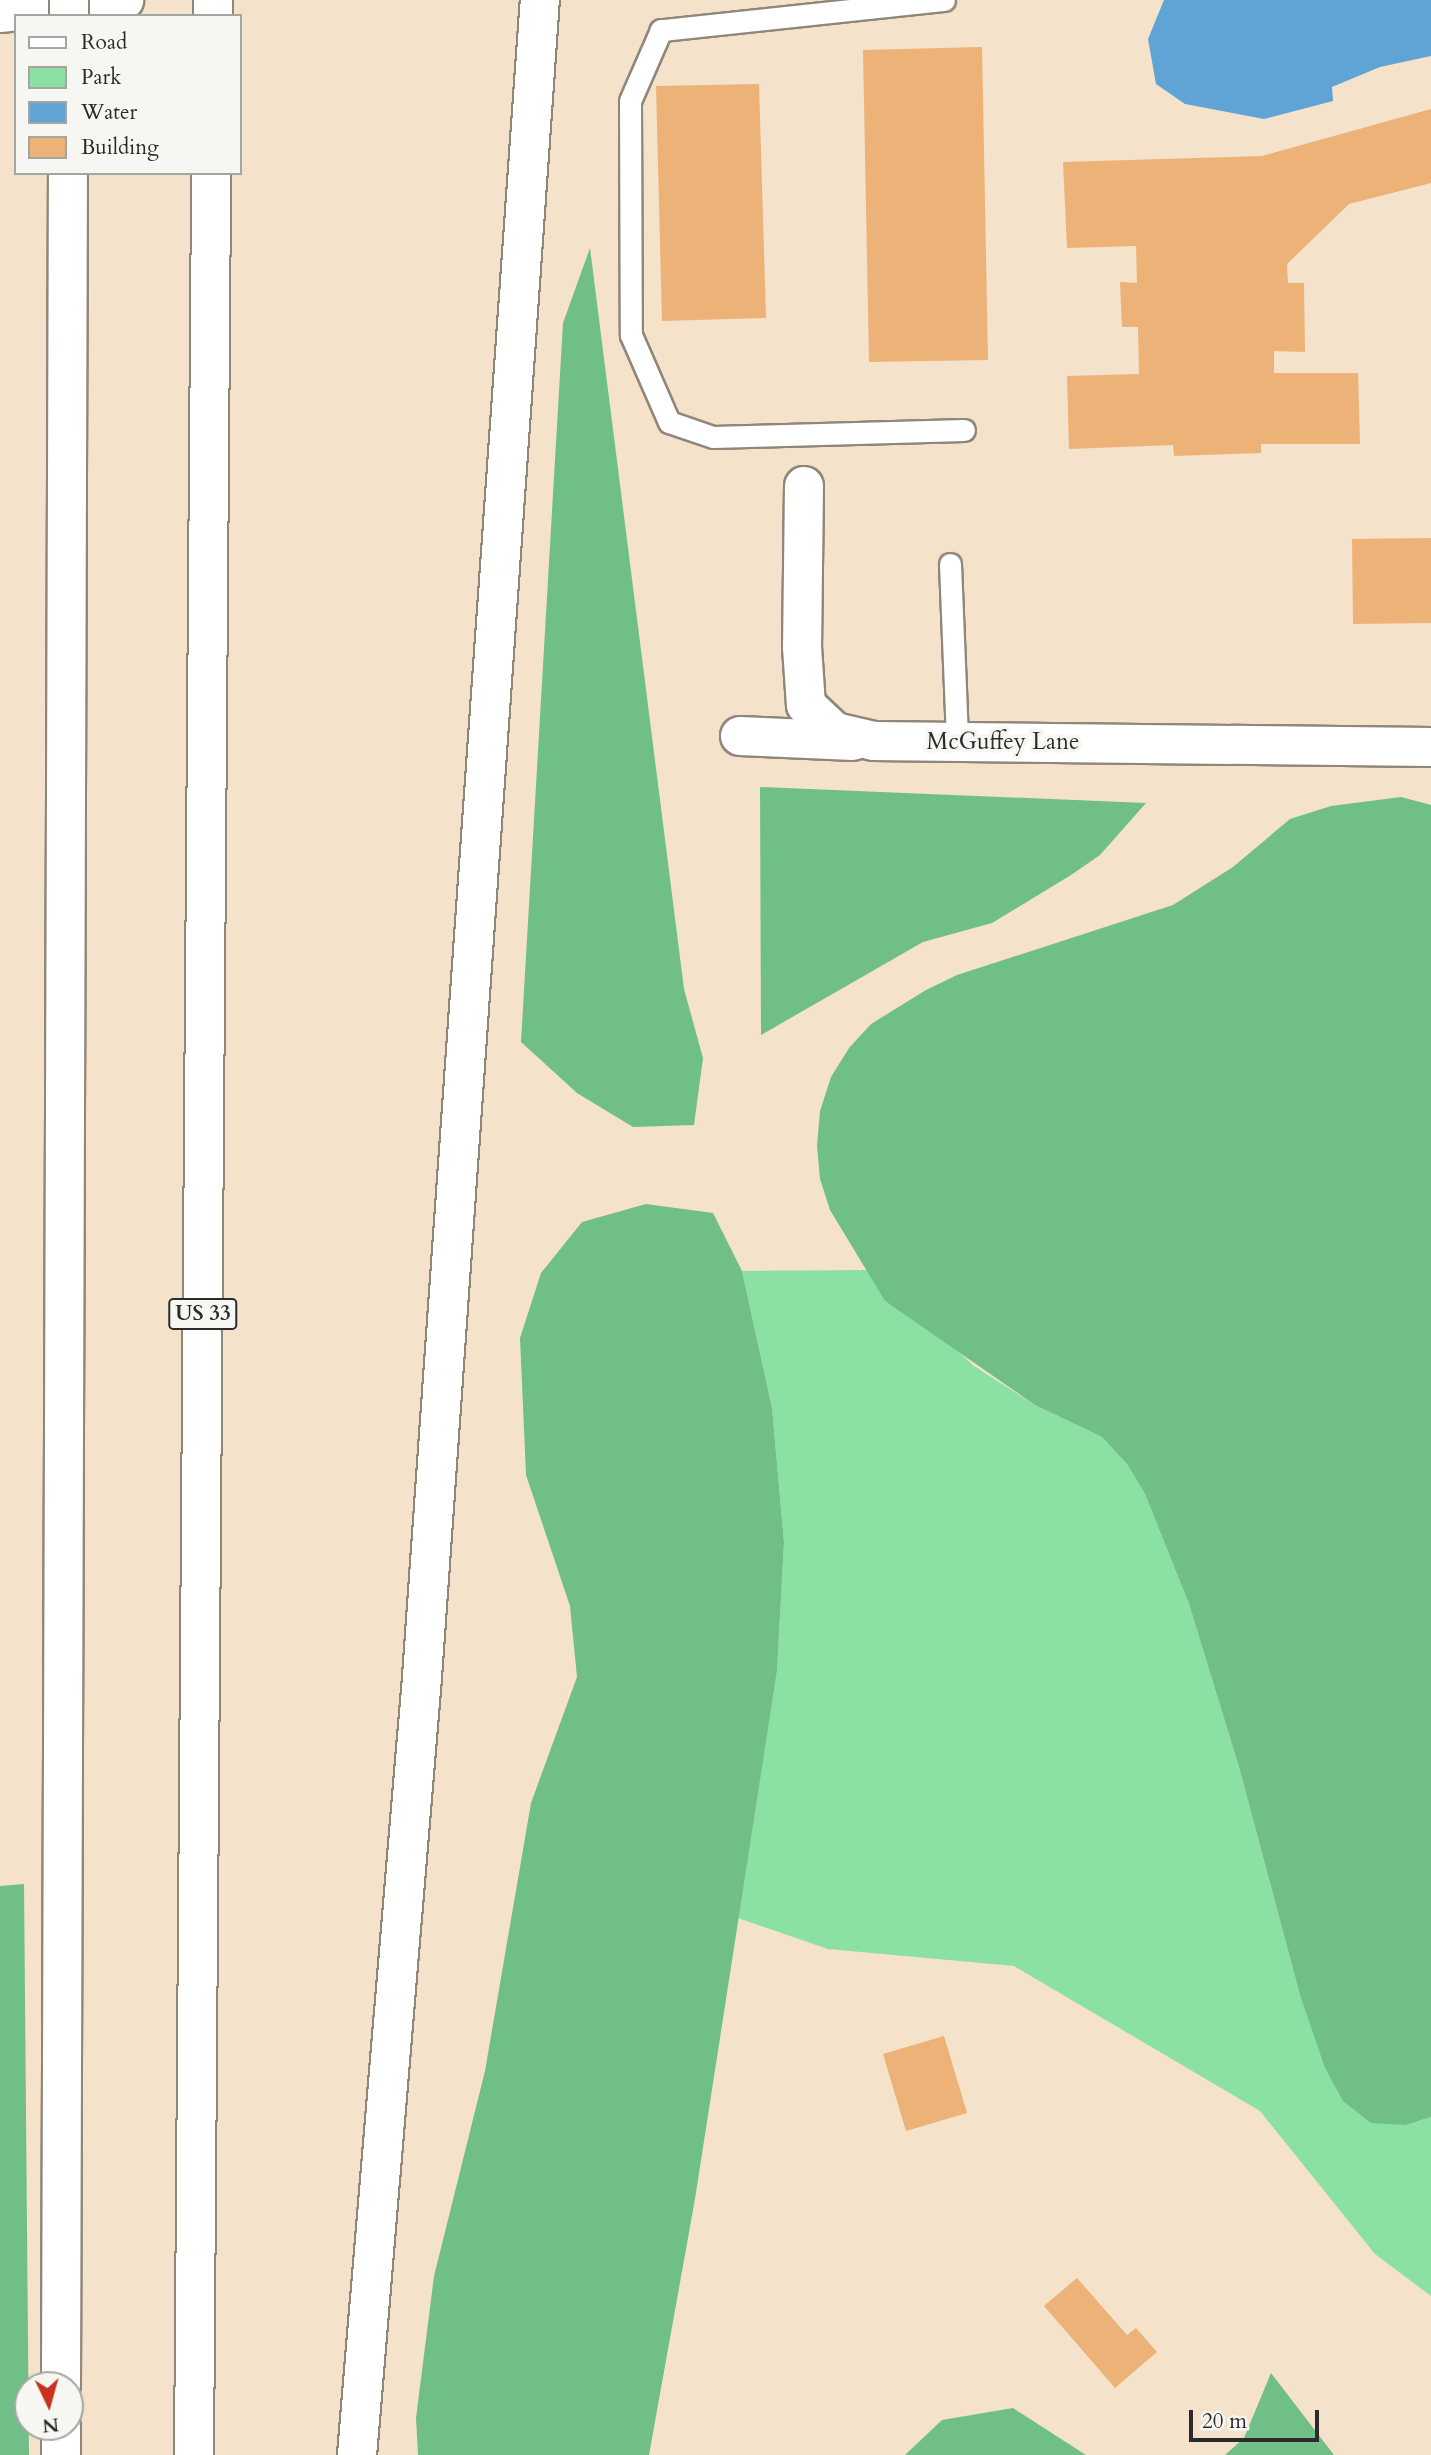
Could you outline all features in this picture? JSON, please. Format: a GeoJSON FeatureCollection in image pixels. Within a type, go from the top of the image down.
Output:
{"type":"FeatureCollection","features":[{"type":"Feature","properties":{"kind":"main road"},"geometry":{"type":"LineString","coordinates":[[0,13],[124,0]]}},
{"type":"Feature","properties":{"kind":"main road"},"geometry":{"type":"LineString","coordinates":[[357,2455],[423,1663],[540,0]]}},
{"type":"Feature","properties":{"kind":"main road"},"geometry":{"type":"LineString","coordinates":[[61,2371],[68,175]]}},
{"type":"Feature","properties":{"kind":"main road","name":"US 33"},"geometry":{"type":"LineString","coordinates":[[194,2455],[211,175]]}},
{"type":"Feature","properties":{"kind":"main road","name":"McGuffey Lane"},"geometry":{"type":"LineString","coordinates":[[804,485],[802,647],[806,705],[835,732],[873,741],[1431,747]]}},
{"type":"Feature","properties":{"kind":"main road"},"geometry":{"type":"LineString","coordinates":[[740,736],[873,741]]}},
{"type":"Feature","properties":{"kind":"lane"},"geometry":{"type":"LineString","coordinates":[[944,0],[661,30],[630,101],[631,335],[669,422],[713,437],[964,430]]}},
{"type":"Feature","properties":{"kind":"lane"},"geometry":{"type":"LineString","coordinates":[[950,564],[957,741]]}},
{"type":"Feature","properties":{"kind":"green space"},"geometry":{"type":"Polygon","coordinates":[[[590,248],[684,989],[703,1058],[694,1125],[633,1127],[577,1093],[521,1042],[563,323],[590,248]]]}},
{"type":"Feature","properties":{"kind":"green space"},"geometry":{"type":"Polygon","coordinates":[[[760,787],[1146,803],[1100,855],[992,923],[923,942],[761,1035],[760,787]]]}},
{"type":"Feature","properties":{"kind":"green space"},"geometry":{"type":"Polygon","coordinates":[[[1401,797],[1431,805],[1431,2117],[1406,2125],[1371,2123],[1343,2101],[1325,2068],[1300,1995],[1239,1767],[1189,1604],[1145,1494],[1127,1464],[1102,1437],[1035,1405],[885,1301],[830,1210],[820,1179],[817,1146],[820,1111],[831,1077],[849,1048],[871,1024],[926,990],[957,975],[1173,905],[1233,867],[1290,819],[1331,806],[1401,797]]]}},
{"type":"Feature","properties":{"kind":"green space"},"geometry":{"type":"Polygon","coordinates":[[[646,1204],[713,1213],[742,1271],[772,1408],[784,1542],[777,1671],[695,2199],[649,2455],[418,2455],[416,2418],[434,2276],[485,2071],[531,1803],[577,1677],[570,1606],[526,1475],[520,1338],[541,1273],[582,1222],[646,1204]]]}},
{"type":"Feature","properties":{"kind":"green space"},"geometry":{"type":"Polygon","coordinates":[[[868,1270],[885,1301],[948,1342],[974,1366],[1035,1405],[1102,1437],[1127,1464],[1145,1494],[1189,1604],[1239,1767],[1300,1995],[1406,2125],[1431,2117],[1431,2296],[1375,2254],[1260,2111],[1014,1966],[828,1949],[738,1918],[777,1671],[784,1542],[772,1408],[742,1271],[868,1270]]]}},
{"type":"Feature","properties":{"kind":"green space"},"geometry":{"type":"Polygon","coordinates":[[[24,1884],[28,2371],[14,2371],[14,2441],[29,2441],[29,2455],[0,2455],[0,1886],[24,1884]]]}},
{"type":"Feature","properties":{"kind":"green space"},"geometry":{"type":"Polygon","coordinates":[[[1271,2373],[1334,2455],[1225,2455],[1244,2438],[1271,2373]]]}},
{"type":"Feature","properties":{"kind":"green space"},"geometry":{"type":"Polygon","coordinates":[[[1013,2408],[1086,2455],[905,2455],[942,2420],[1013,2408]]]}},
{"type":"Feature","properties":{"kind":"water"},"geometry":{"type":"Polygon","coordinates":[[[1164,0],[1431,0],[1431,56],[1380,67],[1332,87],[1333,101],[1264,119],[1185,104],[1156,84],[1148,39],[1164,0]]]}},
{"type":"Feature","properties":{"kind":"building"},"geometry":{"type":"Polygon","coordinates":[[[982,47],[988,360],[869,362],[863,50],[982,47]]]}},
{"type":"Feature","properties":{"kind":"building"},"geometry":{"type":"Polygon","coordinates":[[[759,84],[766,318],[662,321],[656,86],[759,84]]]}},
{"type":"Feature","properties":{"kind":"building"},"geometry":{"type":"Polygon","coordinates":[[[1431,109],[1431,183],[1349,204],[1287,264],[1288,283],[1304,283],[1305,352],[1274,351],[1274,373],[1358,373],[1360,444],[1261,444],[1261,453],[1174,456],[1173,445],[1069,449],[1067,376],[1139,374],[1138,327],[1122,327],[1120,282],[1137,283],[1136,246],[1067,248],[1063,162],[1262,156],[1431,109]]]}},
{"type":"Feature","properties":{"kind":"building"},"geometry":{"type":"Polygon","coordinates":[[[1431,538],[1431,623],[1353,624],[1352,539],[1431,538]]]}},
{"type":"Feature","properties":{"kind":"building"},"geometry":{"type":"Polygon","coordinates":[[[944,2036],[967,2113],[906,2131],[883,2054],[944,2036]]]}},
{"type":"Feature","properties":{"kind":"building"},"geometry":{"type":"Polygon","coordinates":[[[1077,2278],[1127,2335],[1136,2328],[1157,2352],[1115,2388],[1044,2306],[1077,2278]]]}}]}
